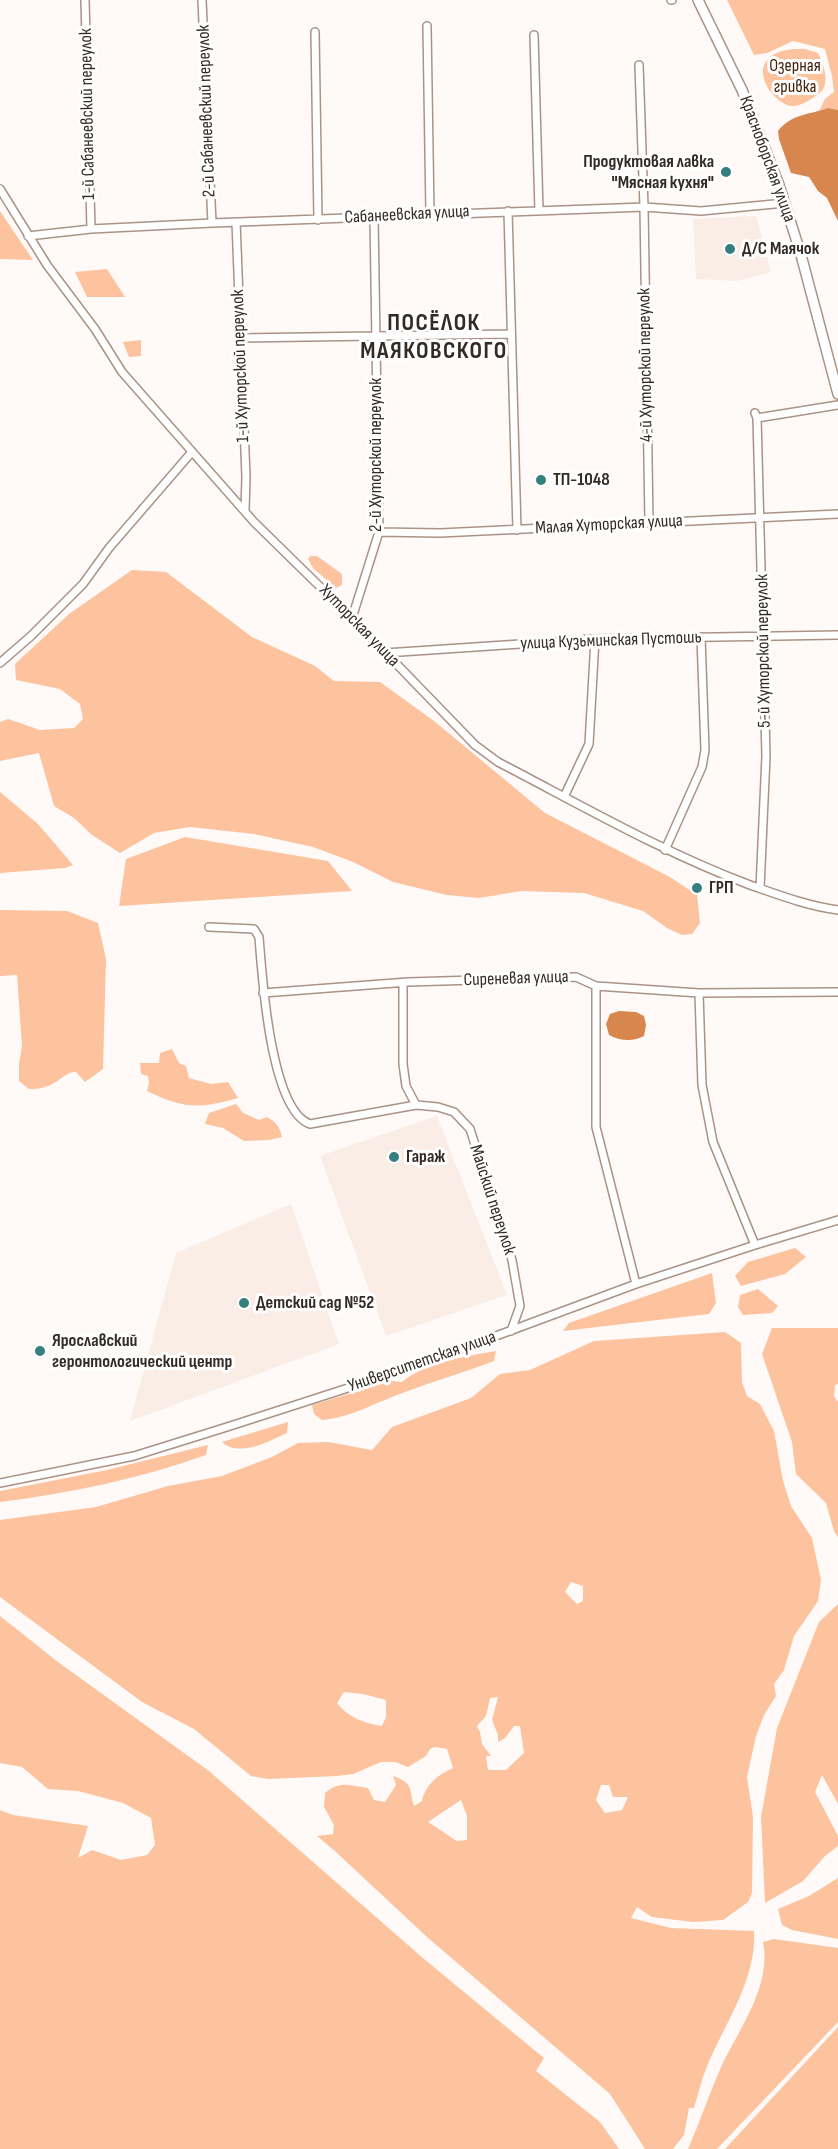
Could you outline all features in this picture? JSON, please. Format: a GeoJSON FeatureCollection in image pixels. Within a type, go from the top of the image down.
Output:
{"type":"FeatureCollection","features":[{"type":"Feature","properties":{"kind":"street","name":"1-й Сабанеевский переулок"},"geometry":{"type":"LineString","coordinates":[[85,0],[91,229]]}},
{"type":"Feature","properties":{"kind":"street","name":"2-й Сабанеевский переулок"},"geometry":{"type":"LineString","coordinates":[[202,0],[212,223]]}},
{"type":"Feature","properties":{"kind":"street","name":"Красноборская улица"},"geometry":{"type":"LineString","coordinates":[[698,0],[742,90],[785,203],[838,394]]}},
{"type":"Feature","properties":{"kind":"street"},"geometry":{"type":"LineString","coordinates":[[427,26],[430,214]]}},
{"type":"Feature","properties":{"kind":"street"},"geometry":{"type":"LineString","coordinates":[[315,32],[318,220]]}},
{"type":"Feature","properties":{"kind":"street"},"geometry":{"type":"LineString","coordinates":[[534,35],[539,211]]}},
{"type":"Feature","properties":{"kind":"street","name":"4-й Хуторской переулок"},"geometry":{"type":"LineString","coordinates":[[639,65],[644,207],[649,523]]}},
{"type":"Feature","properties":{"kind":"street","name":"Хуторская улица"},"geometry":{"type":"LineString","coordinates":[[0,189],[47,265],[95,329],[122,372],[191,453],[254,522],[352,618],[475,745],[498,762],[665,850],[760,888],[816,907],[838,910]]}},
{"type":"Feature","properties":{"kind":"street","name":"Сабанеевская улица"},"geometry":{"type":"LineString","coordinates":[[28,236],[91,229],[507,211],[644,207],[701,212],[785,203]]}},
{"type":"Feature","properties":{"kind":"street"},"geometry":{"type":"LineString","coordinates":[[507,211],[517,530]]}},
{"type":"Feature","properties":{"kind":"street","name":"2-й Хуторской переулок"},"geometry":{"type":"LineString","coordinates":[[352,618],[379,532],[374,217]]}},
{"type":"Feature","properties":{"kind":"street","name":"1-й Хуторской переулок"},"geometry":{"type":"LineString","coordinates":[[236,222],[246,477],[245,510]]}},
{"type":"Feature","properties":{"kind":"street"},"geometry":{"type":"LineString","coordinates":[[239,338],[511,334]]}},
{"type":"Feature","properties":{"kind":"street","name":"5-й Хуторской переулок"},"geometry":{"type":"LineString","coordinates":[[760,888],[766,756],[756,416],[838,405]]}},
{"type":"Feature","properties":{"kind":"street"},"geometry":{"type":"LineString","coordinates":[[0,663],[31,636],[83,584],[109,548],[191,453]]}},
{"type":"Feature","properties":{"kind":"street","name":"Малая Хуторская улица"},"geometry":{"type":"LineString","coordinates":[[379,532],[440,533],[517,530],[838,514]]}},
{"type":"Feature","properties":{"kind":"street","name":"улица Кузьминская Пустошь"},"geometry":{"type":"LineString","coordinates":[[384,652],[595,639],[838,634]]}},
{"type":"Feature","properties":{"kind":"street"},"geometry":{"type":"LineString","coordinates":[[665,850],[702,767],[705,750],[700,637]]}},
{"type":"Feature","properties":{"kind":"street"},"geometry":{"type":"LineString","coordinates":[[564,797],[589,744],[595,639]]}},
{"type":"Feature","properties":{"kind":"street"},"geometry":{"type":"LineString","coordinates":[[209,927],[243,927],[254,929],[257,932],[264,993]]}},
{"type":"Feature","properties":{"kind":"street","name":"Сиреневая улица"},"geometry":{"type":"LineString","coordinates":[[264,993],[403,983],[576,977],[596,986],[699,993],[838,992]]}},
{"type":"Feature","properties":{"kind":"street"},"geometry":{"type":"LineString","coordinates":[[403,983],[403,1064],[406,1086],[416,1105]]}},
{"type":"Feature","properties":{"kind":"street"},"geometry":{"type":"LineString","coordinates":[[596,986],[595,1104],[597,1127],[636,1284]]}},
{"type":"Feature","properties":{"kind":"street","name":"Майский переулок"},"geometry":{"type":"LineString","coordinates":[[264,993],[268,1030],[278,1072],[291,1104],[305,1122],[310,1124],[416,1105],[438,1107],[454,1112],[470,1128],[512,1260],[520,1306],[511,1331]]}},
{"type":"Feature","properties":{"kind":"street"},"geometry":{"type":"LineString","coordinates":[[699,993],[702,1085],[713,1142],[755,1245]]}},
{"type":"Feature","properties":{"kind":"street","name":"Университетская улица"},"geometry":{"type":"LineString","coordinates":[[0,1483],[134,1456],[407,1369],[636,1284],[838,1220]]}},
{"type":"Feature","properties":{"kind":"shaded area"},"geometry":{"type":"Polygon","coordinates":[[[828,108],[838,110],[838,221],[827,198],[818,191],[809,177],[791,173],[778,131],[795,118],[828,108]]]}},
{"type":"Feature","properties":{"kind":"shaded area","name":"Д/С Маячок"},"geometry":{"type":"Polygon","coordinates":[[[756,216],[771,272],[737,281],[696,279],[693,219],[756,216]]]}},
{"type":"Feature","properties":{"kind":"shaded area"},"geometry":{"type":"Polygon","coordinates":[[[619,1011],[636,1012],[644,1016],[646,1025],[644,1036],[626,1040],[609,1035],[606,1024],[610,1014],[619,1011]]]}},
{"type":"Feature","properties":{"kind":"shaded area"},"geometry":{"type":"Polygon","coordinates":[[[437,1116],[507,1295],[386,1336],[320,1156],[437,1116]]]}},
{"type":"Feature","properties":{"kind":"shaded area","name":"Детский сад №52"},"geometry":{"type":"Polygon","coordinates":[[[291,1204],[339,1344],[130,1421],[176,1253],[291,1204]]]}},
{"type":"Feature","properties":{"kind":"green space"},"geometry":{"type":"Polygon","coordinates":[[[727,0],[838,0],[838,110],[828,108],[819,111],[825,99],[834,92],[825,49],[793,41],[767,53],[754,55],[727,0]]]}},
{"type":"Feature","properties":{"kind":"green space","name":"Озерная гривка"},"geometry":{"type":"Polygon","coordinates":[[[794,49],[805,49],[818,53],[825,81],[822,91],[817,95],[801,104],[791,106],[778,100],[772,94],[764,80],[763,72],[764,65],[770,57],[794,49]]]}},
{"type":"Feature","properties":{"kind":"green space"},"geometry":{"type":"Polygon","coordinates":[[[0,211],[33,260],[0,259],[0,211]]]}},
{"type":"Feature","properties":{"kind":"green space"},"geometry":{"type":"Polygon","coordinates":[[[107,269],[125,297],[87,297],[75,272],[107,269]]]}},
{"type":"Feature","properties":{"kind":"green space"},"geometry":{"type":"Polygon","coordinates":[[[141,340],[141,356],[129,357],[123,342],[141,340]]]}},
{"type":"Feature","properties":{"kind":"green space"},"geometry":{"type":"Polygon","coordinates":[[[310,556],[317,556],[342,574],[342,585],[336,588],[313,568],[308,559],[310,556]]]}},
{"type":"Feature","properties":{"kind":"green space"},"geometry":{"type":"Polygon","coordinates":[[[132,570],[166,572],[252,637],[315,666],[334,681],[380,682],[434,721],[545,813],[670,877],[697,895],[700,923],[692,934],[682,935],[667,928],[643,911],[584,893],[521,891],[479,898],[447,895],[393,882],[353,862],[313,847],[254,834],[190,827],[154,833],[120,853],[92,835],[74,818],[54,806],[39,753],[0,761],[0,722],[8,719],[40,730],[74,728],[83,719],[80,704],[60,689],[16,680],[15,664],[69,614],[132,570]]]}},
{"type":"Feature","properties":{"kind":"green space"},"geometry":{"type":"Polygon","coordinates":[[[0,792],[38,824],[73,865],[65,868],[0,873],[0,792]]]}},
{"type":"Feature","properties":{"kind":"green space"},"geometry":{"type":"Polygon","coordinates":[[[185,837],[328,861],[352,891],[119,906],[126,859],[185,837]]]}},
{"type":"Feature","properties":{"kind":"green space"},"geometry":{"type":"Polygon","coordinates":[[[0,910],[67,911],[98,923],[106,959],[103,1069],[85,1082],[76,1072],[69,1073],[51,1085],[39,1088],[29,1089],[19,1081],[22,1046],[17,975],[0,976],[0,910]]]}},
{"type":"Feature","properties":{"kind":"green space"},"geometry":{"type":"Polygon","coordinates":[[[172,1049],[179,1063],[186,1066],[189,1078],[211,1084],[228,1082],[238,1098],[213,1104],[192,1105],[171,1101],[147,1091],[148,1076],[141,1074],[140,1063],[159,1063],[160,1053],[172,1049]]]}},
{"type":"Feature","properties":{"kind":"green space"},"geometry":{"type":"Polygon","coordinates":[[[236,1104],[243,1113],[259,1120],[267,1117],[273,1121],[282,1137],[244,1141],[223,1128],[205,1124],[209,1113],[236,1104]]]}},
{"type":"Feature","properties":{"kind":"green space"},"geometry":{"type":"Polygon","coordinates":[[[795,1248],[806,1257],[785,1274],[741,1286],[735,1276],[748,1262],[795,1248]]]}},
{"type":"Feature","properties":{"kind":"green space"},"geometry":{"type":"Polygon","coordinates":[[[712,1273],[716,1303],[709,1314],[563,1331],[569,1323],[712,1273]]]}},
{"type":"Feature","properties":{"kind":"green space"},"geometry":{"type":"Polygon","coordinates":[[[758,1289],[778,1306],[772,1313],[743,1315],[738,1307],[740,1295],[758,1289]]]}},
{"type":"Feature","properties":{"kind":"green space"},"geometry":{"type":"Polygon","coordinates":[[[772,1328],[838,1328],[838,1384],[835,1385],[834,1396],[838,1402],[838,1537],[826,1503],[796,1474],[792,1442],[762,1354],[772,1328]]]}},
{"type":"Feature","properties":{"kind":"green space"},"geometry":{"type":"Polygon","coordinates":[[[725,1332],[741,1343],[742,1382],[747,1396],[760,1404],[774,1431],[783,1481],[791,1506],[812,1538],[821,1580],[818,1601],[794,1636],[784,1670],[774,1684],[776,1696],[764,1715],[756,1736],[747,1777],[753,1817],[752,1893],[748,1902],[723,1920],[693,1922],[652,1917],[637,1907],[631,1918],[671,1928],[754,1931],[754,1949],[745,1984],[706,2069],[694,2108],[689,2108],[684,2135],[673,2149],[645,2149],[610,2094],[427,1937],[317,1836],[333,1834],[334,1825],[324,1807],[325,1793],[341,1785],[368,1788],[374,1800],[385,1802],[396,1785],[393,1776],[408,1784],[414,1806],[422,1801],[433,1781],[453,1768],[447,1749],[435,1747],[430,1749],[426,1756],[408,1767],[395,1762],[381,1762],[353,1774],[337,1776],[268,1779],[251,1776],[194,1729],[142,1702],[0,1597],[0,1520],[96,1507],[168,1486],[222,1476],[272,1457],[298,1443],[328,1442],[372,1450],[392,1427],[471,1398],[500,1374],[530,1370],[594,1341],[725,1332]],[[571,1582],[565,1592],[577,1604],[583,1601],[583,1586],[571,1582]],[[344,1692],[337,1703],[352,1716],[369,1723],[382,1726],[386,1717],[386,1700],[344,1692]],[[498,1697],[490,1698],[486,1716],[477,1726],[482,1744],[491,1756],[486,1756],[488,1770],[506,1770],[524,1753],[520,1726],[514,1726],[505,1738],[498,1742],[498,1735],[492,1720],[498,1697]],[[601,1785],[596,1800],[605,1813],[622,1810],[628,1797],[613,1797],[609,1785],[601,1785]],[[461,1800],[428,1822],[457,1841],[467,1840],[467,1816],[461,1800]]]}},
{"type":"Feature","properties":{"kind":"green space"},"geometry":{"type":"Polygon","coordinates":[[[496,1351],[494,1361],[405,1392],[354,1413],[322,1420],[314,1414],[312,1405],[392,1381],[402,1382],[411,1375],[446,1361],[496,1351]]]}},
{"type":"Feature","properties":{"kind":"green space"},"geometry":{"type":"Polygon","coordinates":[[[288,1422],[287,1433],[263,1444],[237,1448],[229,1447],[222,1442],[288,1422]]]}},
{"type":"Feature","properties":{"kind":"green space"},"geometry":{"type":"Polygon","coordinates":[[[208,1445],[206,1455],[130,1478],[78,1490],[0,1502],[0,1491],[107,1470],[208,1445]]]}},
{"type":"Feature","properties":{"kind":"green space"},"geometry":{"type":"Polygon","coordinates":[[[838,1604],[838,1804],[822,1775],[815,1792],[838,1836],[838,1846],[825,1856],[803,1881],[765,1903],[761,1817],[777,1728],[819,1622],[838,1604]]]}},
{"type":"Feature","properties":{"kind":"green space"},"geometry":{"type":"Polygon","coordinates":[[[0,1616],[58,1662],[209,1771],[424,1959],[544,2058],[536,2071],[600,2122],[619,2149],[0,2149],[0,1810],[13,1815],[88,1826],[78,1858],[92,1850],[121,1860],[147,1855],[155,1845],[151,1818],[123,1803],[78,1791],[48,1789],[22,1767],[0,1763],[0,1616]]]}},
{"type":"Feature","properties":{"kind":"green space"},"geometry":{"type":"Polygon","coordinates":[[[838,1878],[838,1939],[792,1930],[782,1925],[778,1909],[809,1896],[838,1878]]]}},
{"type":"Feature","properties":{"kind":"green space"},"geometry":{"type":"Polygon","coordinates":[[[774,1939],[838,1948],[838,2022],[717,2149],[688,2149],[721,2067],[745,2022],[758,1991],[765,1958],[763,1942],[774,1939]]]}},
{"type":"Feature","properties":{"kind":"green space"},"geometry":{"type":"Polygon","coordinates":[[[838,2027],[838,2149],[725,2149],[838,2027]]]}},
{"type":"Feature","properties":{"kind":"place","name":"Продуктовая лавка \"Мясная кухня\""},"geometry":{"type":"Point","coordinates":[726,172]}},
{"type":"Feature","properties":{"kind":"place","name":"Д/С Маячок"},"geometry":{"type":"Point","coordinates":[730,249]}},
{"type":"Feature","properties":{"kind":"place","name":"ТП-1048"},"geometry":{"type":"Point","coordinates":[541,480]}},
{"type":"Feature","properties":{"kind":"place","name":"ГРП"},"geometry":{"type":"Point","coordinates":[697,888]}},
{"type":"Feature","properties":{"kind":"place","name":"Гараж"},"geometry":{"type":"Point","coordinates":[394,1157]}},
{"type":"Feature","properties":{"kind":"place","name":"Детский сад №52"},"geometry":{"type":"Point","coordinates":[244,1303]}},
{"type":"Feature","properties":{"kind":"place","name":"Ярославский геронтологический центр"},"geometry":{"type":"Point","coordinates":[40,1351]}},
{"type":"Feature","properties":{"kind":"district","name":"ПОСЁЛОК МАЯКОВСКОГО"},"geometry":{"type":"Point","coordinates":[434,338]}}]}
